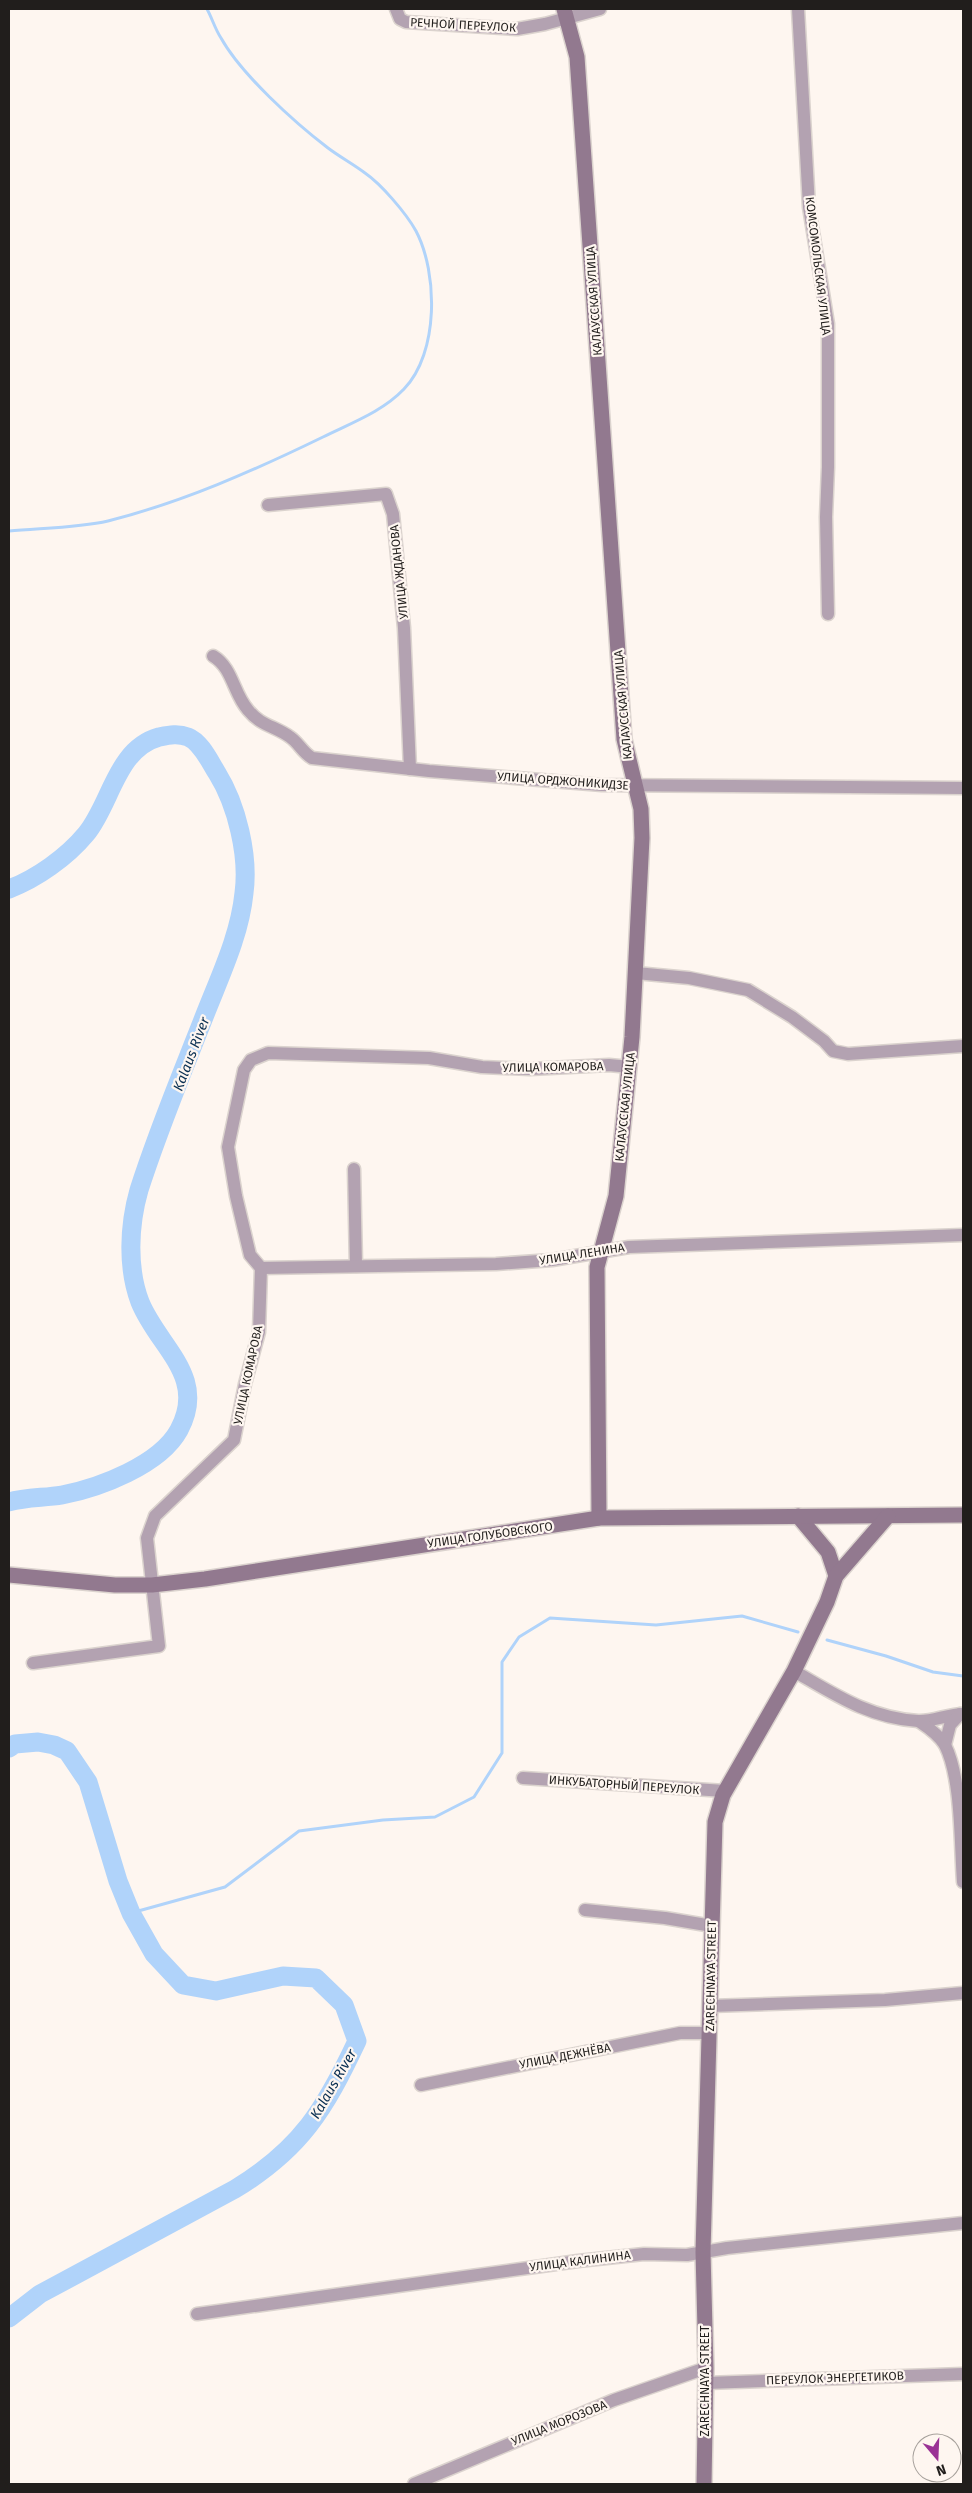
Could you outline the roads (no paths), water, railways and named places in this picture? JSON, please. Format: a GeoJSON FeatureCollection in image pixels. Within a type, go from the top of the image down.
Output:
{"type":"FeatureCollection","features":[{"type":"Feature","properties":{"kind":"street","name":"РЕЧНОЙ ПЕРЕУЛОК"},"geometry":{"type":"LineString","coordinates":[[396,9],[400,19],[406,22],[517,29],[565,13],[600,9]]}},
{"type":"Feature","properties":{"kind":"street","name":"КОМСОМОЛЬСКАЯ УЛИЦА"},"geometry":{"type":"LineString","coordinates":[[798,9],[809,207],[828,324],[826,517],[828,614]]}},
{"type":"Feature","properties":{"kind":"street","name":"КАЛАУССКАЯ УЛИЦА"},"geometry":{"type":"LineString","coordinates":[[565,13],[577,57],[624,739],[640,809],[642,838],[630,1067],[616,1196],[597,1267],[599,1518]]}},
{"type":"Feature","properties":{"kind":"street","name":"УЛИЦА ЖДАНОВА"},"geometry":{"type":"LineString","coordinates":[[268,505],[386,494],[393,514],[404,628],[410,769]]}},
{"type":"Feature","properties":{"kind":"street","name":"УЛИЦА ОРДЖОНИКИДЗЕ"},"geometry":{"type":"LineString","coordinates":[[213,656],[222,662],[238,697],[260,723],[290,737],[303,752],[312,758],[410,769],[593,785],[963,788]]}},
{"type":"Feature","properties":{"kind":"street"},"geometry":{"type":"LineString","coordinates":[[636,973],[689,978],[748,990],[792,1017],[824,1041],[833,1051],[848,1054],[963,1046]]}},
{"type":"Feature","properties":{"kind":"street","name":"УЛИЦА КОМАРОВА"},"geometry":{"type":"LineString","coordinates":[[33,1664],[159,1646],[147,1538],[149,1526],[155,1516],[234,1440],[245,1384],[259,1332],[260,1268],[250,1255],[236,1196],[228,1147],[244,1070],[251,1060],[268,1054],[429,1058],[482,1067],[530,1069],[609,1065],[630,1067]]}},
{"type":"Feature","properties":{"kind":"street"},"geometry":{"type":"LineString","coordinates":[[354,1169],[356,1266]]}},
{"type":"Feature","properties":{"kind":"street","name":"УЛИЦА ЛЕНИНА"},"geometry":{"type":"LineString","coordinates":[[260,1268],[496,1264],[552,1260],[602,1250],[629,1247],[963,1235]]}},
{"type":"Feature","properties":{"kind":"street","name":"УЛИЦА ГОЛУБОВСКОГО"},"geometry":{"type":"LineString","coordinates":[[14,1576],[114,1585],[152,1585],[205,1579],[599,1518],[963,1514]]}},
{"type":"Feature","properties":{"kind":"street"},"geometry":{"type":"LineString","coordinates":[[798,1516],[828,1552],[836,1576]]}},
{"type":"Feature","properties":{"kind":"street","name":"ZARECHNAYA STREET"},"geometry":{"type":"LineString","coordinates":[[704,2484],[706,2375],[703,2252],[716,1822],[725,1791],[794,1671],[827,1602],[836,1576],[888,1516]]}},
{"type":"Feature","properties":{"kind":"street"},"geometry":{"type":"LineString","coordinates":[[794,1671],[839,1699],[869,1711],[920,1722],[962,1714]]}},
{"type":"Feature","properties":{"kind":"street"},"geometry":{"type":"LineString","coordinates":[[945,1745],[950,1725],[962,1714]]}},
{"type":"Feature","properties":{"kind":"street"},"geometry":{"type":"LineString","coordinates":[[920,1722],[937,1735],[945,1745],[954,1778],[963,1882]]}},
{"type":"Feature","properties":{"kind":"street","name":"ИНКУБАТОРНЫЙ ПЕРЕУЛОК"},"geometry":{"type":"LineString","coordinates":[[523,1778],[725,1791]]}},
{"type":"Feature","properties":{"kind":"street"},"geometry":{"type":"LineString","coordinates":[[585,1910],[665,1918],[712,1926]]}},
{"type":"Feature","properties":{"kind":"street"},"geometry":{"type":"LineString","coordinates":[[710,2006],[866,2001],[963,1993]]}},
{"type":"Feature","properties":{"kind":"street","name":"УЛИЦА ДЕЖНЁВА"},"geometry":{"type":"LineString","coordinates":[[421,2085],[680,2033],[710,2033]]}},
{"type":"Feature","properties":{"kind":"street","name":"УЛИЦА КАЛИНИНА"},"geometry":{"type":"LineString","coordinates":[[197,2314],[578,2261],[644,2254],[687,2255],[963,2223]]}},
{"type":"Feature","properties":{"kind":"street","name":"ПЕРЕУЛОК ЭНЕРГЕТИКОВ"},"geometry":{"type":"LineString","coordinates":[[706,2375],[963,2374]]}},
{"type":"Feature","properties":{"kind":"street","name":"УЛИЦА МОРОЗОВА"},"geometry":{"type":"LineString","coordinates":[[414,2484],[614,2400],[706,2375]]}},
{"type":"Feature","properties":{"kind":"waterway"},"geometry":{"type":"LineString","coordinates":[[9,531],[108,521],[163,505],[244,474],[376,411],[404,389],[415,374],[424,355],[429,334],[431,290],[423,248],[412,224],[393,199],[378,184],[314,137],[269,97],[241,67],[230,52],[219,35],[207,9]]}},
{"type":"Feature","properties":{"kind":"waterway","name":"Kalaus River"},"geometry":{"type":"LineString","coordinates":[[9,889],[40,873],[78,843],[95,822],[116,779],[133,753],[145,743],[159,737],[181,735],[197,743],[224,786],[236,815],[245,863],[244,893],[238,924],[229,954],[146,1168],[139,1190],[131,1232],[131,1261],[136,1289],[148,1318],[177,1363],[184,1378],[188,1394],[186,1411],[179,1430],[170,1443],[158,1454],[127,1473],[77,1492],[9,1502]]}},
{"type":"Feature","properties":{"kind":"waterway"},"geometry":{"type":"LineString","coordinates":[[131,1913],[225,1887],[299,1831],[383,1820],[435,1817],[474,1797],[502,1753],[502,1662],[519,1637],[550,1618],[656,1625],[742,1616],[798,1632]]}},
{"type":"Feature","properties":{"kind":"waterway"},"geometry":{"type":"LineString","coordinates":[[827,1640],[886,1656],[933,1672],[963,1676]]}},
{"type":"Feature","properties":{"kind":"waterway","name":"Kalaus River"},"geometry":{"type":"LineString","coordinates":[[9,1748],[15,1744],[38,1742],[54,1745],[67,1751],[88,1782],[118,1881],[131,1913],[154,1954],[183,1985],[216,1991],[283,1976],[316,1978],[344,2005],[357,2041],[322,2107],[309,2126],[277,2159],[235,2189],[40,2294],[9,2318]]}}]}
